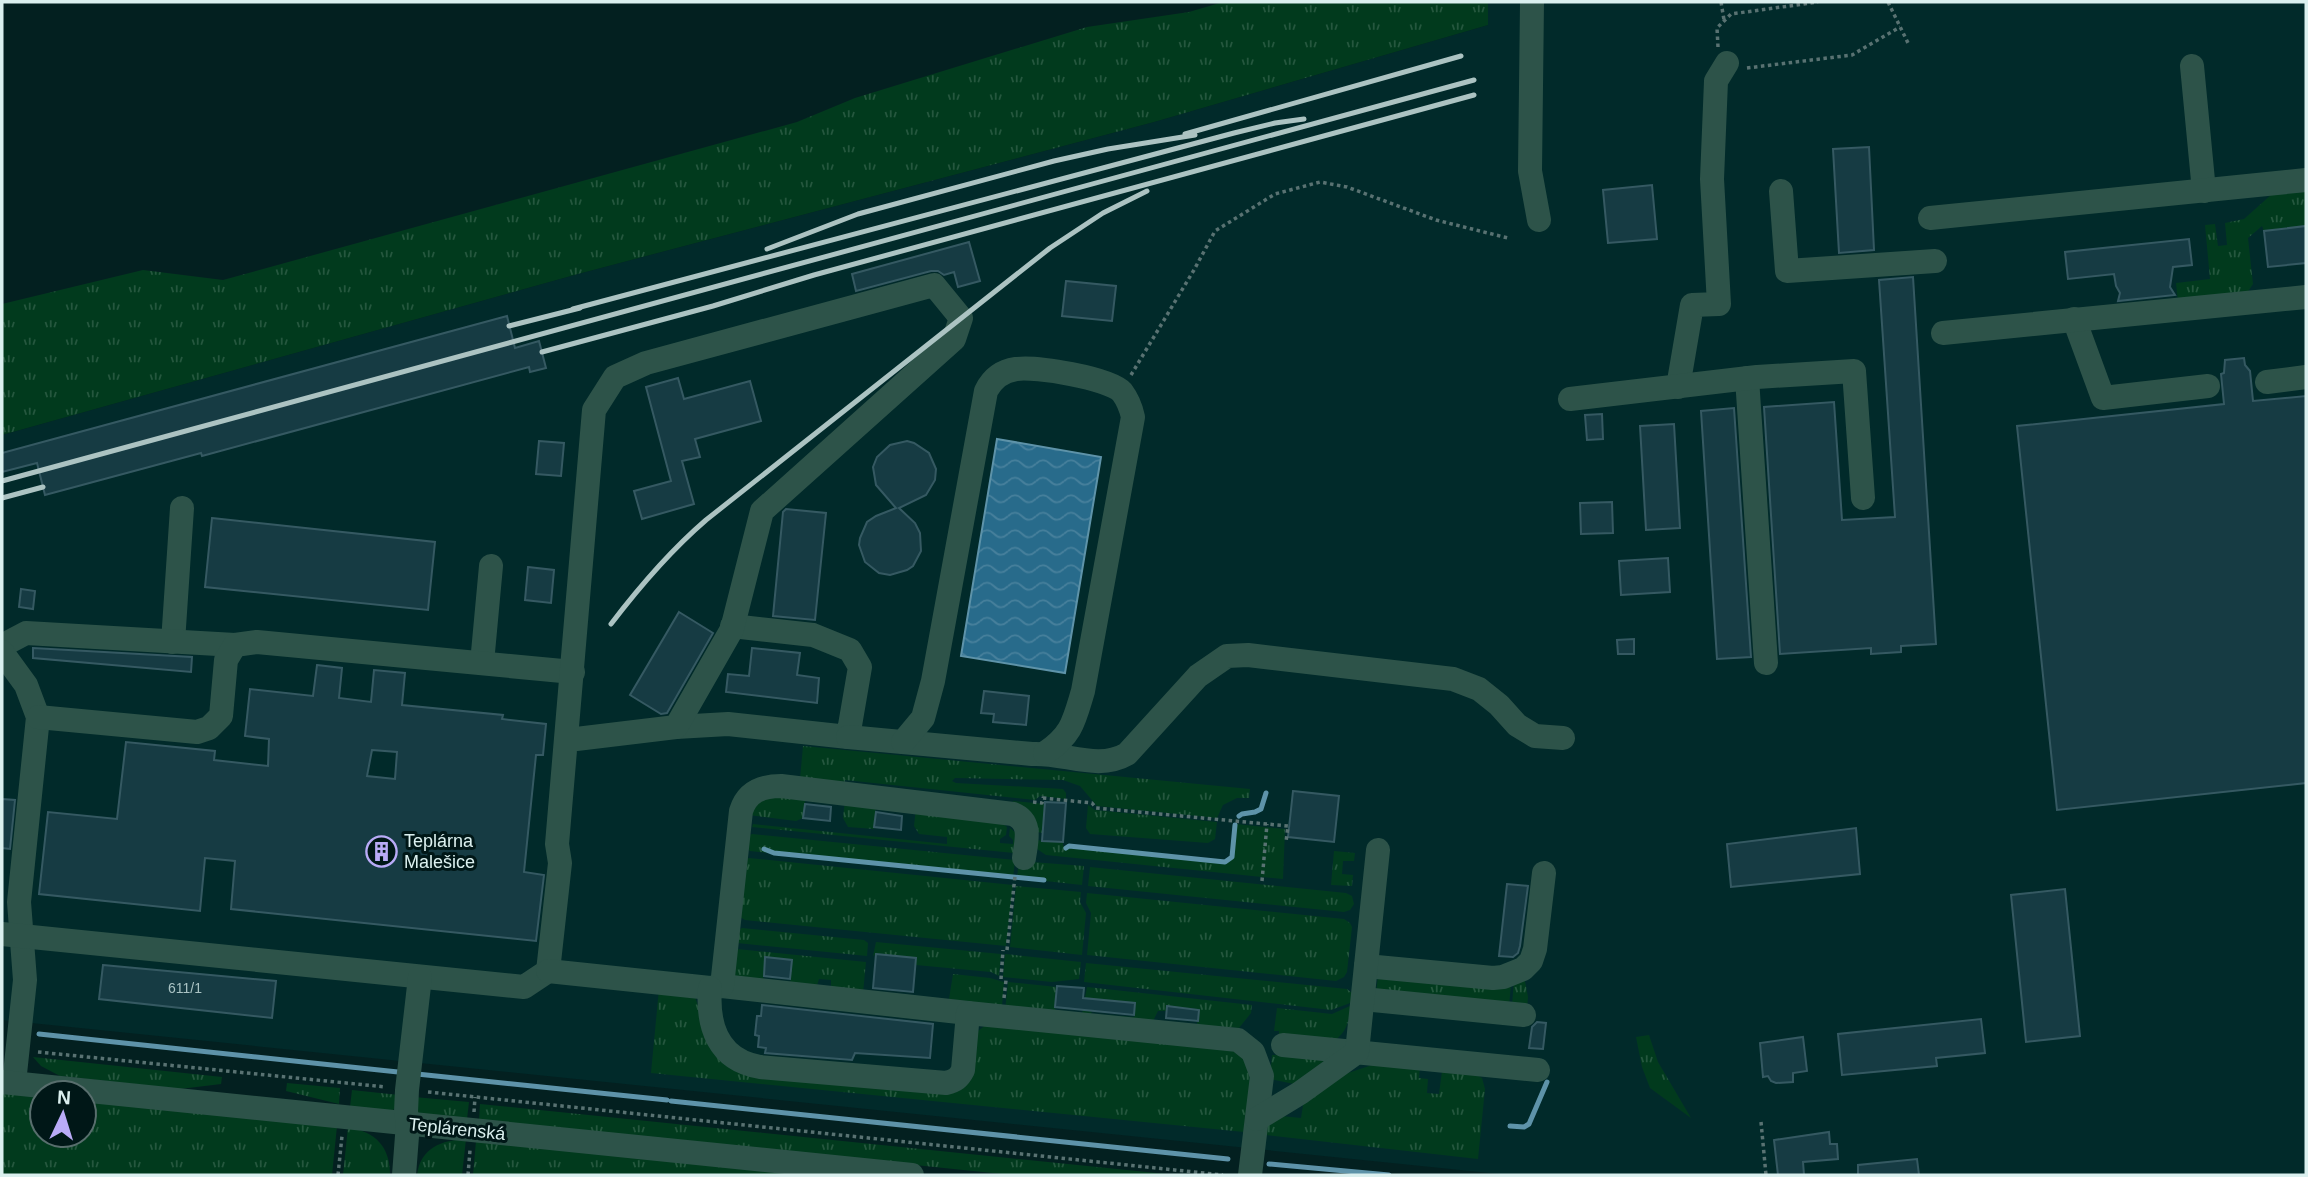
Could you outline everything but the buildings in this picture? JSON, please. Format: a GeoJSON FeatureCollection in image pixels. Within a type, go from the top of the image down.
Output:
{"type":"FeatureCollection","features":[{"type":"Feature","properties":{"kind":"street"},"geometry":{"type":"LineString","coordinates":[[1532,2],[1530,171],[1539,220]]}},
{"type":"Feature","properties":{"kind":"street"},"geometry":{"type":"LineString","coordinates":[[1678,387],[1692,305],[1719,304],[1712,179],[1716,81],[1727,63]]}},
{"type":"Feature","properties":{"kind":"street"},"geometry":{"type":"LineString","coordinates":[[2192,65],[2204,191]]}},
{"type":"Feature","properties":{"kind":"street"},"geometry":{"type":"LineString","coordinates":[[1930,218],[2306,180]]}},
{"type":"Feature","properties":{"kind":"street"},"geometry":{"type":"LineString","coordinates":[[1781,191],[1787,271],[1935,261]]}},
{"type":"Feature","properties":{"kind":"street"},"geometry":{"type":"LineString","coordinates":[[548,971],[561,863],[557,844],[568,740],[594,410],[615,377],[646,363],[934,285],[961,318],[954,339],[762,511],[732,626],[676,727]]}},
{"type":"Feature","properties":{"kind":"street"},"geometry":{"type":"LineString","coordinates":[[1943,333],[2306,297]]}},
{"type":"Feature","properties":{"kind":"street"},"geometry":{"type":"LineString","coordinates":[[2074,319],[2103,398],[2208,386]]}},
{"type":"Feature","properties":{"kind":"street"},"geometry":{"type":"LineString","coordinates":[[903,742],[923,718],[933,681],[985,391],[991,381],[1002,373],[1028,369],[1098,379],[1121,391],[1133,417],[1083,691],[1072,727],[1061,742],[1045,753]]}},
{"type":"Feature","properties":{"kind":"street"},"geometry":{"type":"LineString","coordinates":[[1570,399],[1747,378],[1854,371],[1863,498]]}},
{"type":"Feature","properties":{"kind":"street"},"geometry":{"type":"LineString","coordinates":[[2267,382],[2306,377]]}},
{"type":"Feature","properties":{"kind":"street"},"geometry":{"type":"LineString","coordinates":[[1747,378],[1766,663]]}},
{"type":"Feature","properties":{"kind":"street"},"geometry":{"type":"LineString","coordinates":[[173,642],[182,508]]}},
{"type":"Feature","properties":{"kind":"street"},"geometry":{"type":"LineString","coordinates":[[482,663],[491,566]]}},
{"type":"Feature","properties":{"kind":"street"},"geometry":{"type":"LineString","coordinates":[[732,626],[813,635],[850,650],[860,667],[848,737]]}},
{"type":"Feature","properties":{"kind":"street"},"geometry":{"type":"LineString","coordinates":[[8,1082],[25,981],[12,935],[19,902],[38,717],[26,685],[2,651],[7,643],[26,633],[235,645],[257,642],[573,672]]}},
{"type":"Feature","properties":{"kind":"street"},"geometry":{"type":"LineString","coordinates":[[38,717],[197,732],[209,728],[221,716],[226,660],[235,645]]}},
{"type":"Feature","properties":{"kind":"street"},"geometry":{"type":"LineString","coordinates":[[568,740],[676,727],[728,724],[1116,761],[1127,754],[1198,676],[1227,656],[1248,655],[1453,679],[1479,689],[1499,705],[1517,725],[1535,736],[1563,738]]}},
{"type":"Feature","properties":{"kind":"street"},"geometry":{"type":"LineString","coordinates":[[968,1013],[962,1070],[960,1077],[954,1082],[760,1067],[738,1061],[722,1046],[708,1011],[716,987],[744,802],[760,788],[781,786],[1013,814],[1024,821],[1026,826],[1020,863]]}},
{"type":"Feature","properties":{"kind":"street"},"geometry":{"type":"LineString","coordinates":[[1257,1119],[1300,1093],[1357,1052],[1378,850]]}},
{"type":"Feature","properties":{"kind":"street"},"geometry":{"type":"LineString","coordinates":[[1366,966],[1493,978],[1514,974],[1531,961],[1535,949],[1544,873]]}},
{"type":"Feature","properties":{"kind":"street"},"geometry":{"type":"LineString","coordinates":[[12,935],[524,987],[548,971],[1238,1040],[1253,1052],[1261,1067],[1262,1082],[1250,1175]]}},
{"type":"Feature","properties":{"kind":"street"},"geometry":{"type":"LineString","coordinates":[[404,1175],[408,1123],[405,1112],[420,976]]}},
{"type":"Feature","properties":{"kind":"street"},"geometry":{"type":"LineString","coordinates":[[1363,999],[1524,1014]]}},
{"type":"Feature","properties":{"kind":"street"},"geometry":{"type":"LineString","coordinates":[[1283,1045],[1538,1070]]}},
{"type":"Feature","properties":{"kind":"street","name":"Teplárenská"},"geometry":{"type":"LineString","coordinates":[[8,1082],[912,1175]]}},
{"type":"Feature","properties":{"kind":"path"},"geometry":{"type":"LineString","coordinates":[[1721,2],[1724,21]]}},
{"type":"Feature","properties":{"kind":"path"},"geometry":{"type":"LineString","coordinates":[[1818,2],[1731,14],[1717,27],[1719,57],[1736,70],[1852,55],[1900,27]]}},
{"type":"Feature","properties":{"kind":"path"},"geometry":{"type":"LineString","coordinates":[[1888,2],[1909,44]]}},
{"type":"Feature","properties":{"kind":"path"},"geometry":{"type":"LineString","coordinates":[[1121,391],[1215,231],[1275,194],[1320,182],[1347,187],[1436,220],[1508,238]]}},
{"type":"Feature","properties":{"kind":"path"},"geometry":{"type":"LineString","coordinates":[[1030,801],[1042,803],[1043,798],[1092,803],[1096,808],[1287,827],[1286,842]]}},
{"type":"Feature","properties":{"kind":"path"},"geometry":{"type":"LineString","coordinates":[[1262,881],[1267,824]]}},
{"type":"Feature","properties":{"kind":"path"},"geometry":{"type":"LineString","coordinates":[[1000,979],[1020,863]]}},
{"type":"Feature","properties":{"kind":"path"},"geometry":{"type":"LineString","coordinates":[[30,1051],[398,1089]]}},
{"type":"Feature","properties":{"kind":"path"},"geometry":{"type":"LineString","coordinates":[[249,1073],[249,1080]]}},
{"type":"Feature","properties":{"kind":"path"},"geometry":{"type":"LineString","coordinates":[[427,1092],[1223,1175]]}},
{"type":"Feature","properties":{"kind":"path"},"geometry":{"type":"LineString","coordinates":[[1761,1122],[1766,1175]]}},
{"type":"Feature","properties":{"kind":"path"},"geometry":{"type":"LineString","coordinates":[[338,1175],[342,1127]]}},
{"type":"Feature","properties":{"kind":"path"},"geometry":{"type":"LineString","coordinates":[[468,1175],[471,1140]]}},
{"type":"Feature","properties":{"kind":"shaded area"},"geometry":{"type":"Polygon","coordinates":[[[1488,2],[2306,2],[2306,1175],[1509,1175],[2,1020],[2,435],[578,274],[1154,122],[1488,25],[1488,2]]]}},
{"type":"Feature","properties":{"kind":"green space"},"geometry":{"type":"Polygon","coordinates":[[[1223,2],[1488,2],[1488,25],[1154,122],[578,274],[2,435],[2,304],[143,270],[223,280],[797,122],[855,98],[1087,27],[1189,12],[1223,2]]]}},
{"type":"Feature","properties":{"kind":"green space"},"geometry":{"type":"Polygon","coordinates":[[[2306,186],[2306,226],[2264,231],[2262,226],[2248,238],[2253,284],[2247,293],[2178,302],[2176,283],[2210,279],[2205,225],[2215,224],[2218,246],[2227,245],[2225,223],[2244,219],[2272,194],[2306,186]]]}},
{"type":"Feature","properties":{"kind":"green space"},"geometry":{"type":"Polygon","coordinates":[[[803,746],[1250,789],[1249,798],[1237,798],[1223,805],[1217,818],[1097,806],[1080,786],[1063,780],[955,778],[952,781],[1063,789],[1066,799],[1040,796],[1035,800],[845,780],[843,790],[800,779],[803,746]]]}},
{"type":"Feature","properties":{"kind":"green space"},"geometry":{"type":"Polygon","coordinates":[[[806,794],[803,818],[796,821],[749,815],[754,804],[762,798],[806,794]]]}},
{"type":"Feature","properties":{"kind":"green space"},"geometry":{"type":"Polygon","coordinates":[[[845,800],[876,803],[874,829],[848,827],[843,818],[845,800]]]}},
{"type":"Feature","properties":{"kind":"green space"},"geometry":{"type":"Polygon","coordinates":[[[1013,801],[1045,804],[1043,833],[1036,832],[1012,808],[1013,801]]]}},
{"type":"Feature","properties":{"kind":"green space"},"geometry":{"type":"Polygon","coordinates":[[[1088,805],[1095,810],[1217,822],[1215,839],[1208,843],[1090,834],[1086,828],[1088,805]]]}},
{"type":"Feature","properties":{"kind":"green space"},"geometry":{"type":"Polygon","coordinates":[[[916,808],[992,816],[1007,827],[1006,835],[1000,839],[1000,843],[1013,844],[1009,836],[1010,828],[1016,833],[1014,853],[752,827],[753,824],[947,844],[947,837],[919,834],[914,826],[916,808]]]}},
{"type":"Feature","properties":{"kind":"green space"},"geometry":{"type":"Polygon","coordinates":[[[1236,824],[1285,829],[1283,879],[1046,855],[1037,849],[1035,840],[1063,842],[1063,846],[1226,863],[1233,858],[1236,824]]]}},
{"type":"Feature","properties":{"kind":"green space"},"geometry":{"type":"Polygon","coordinates":[[[752,834],[1015,860],[1013,878],[750,851],[747,848],[748,836],[752,834]]]}},
{"type":"Feature","properties":{"kind":"green space"},"geometry":{"type":"Polygon","coordinates":[[[1334,851],[1355,853],[1354,861],[1343,861],[1342,874],[1353,875],[1352,886],[1331,885],[1334,851]]]}},
{"type":"Feature","properties":{"kind":"green space"},"geometry":{"type":"Polygon","coordinates":[[[746,859],[1013,885],[1006,946],[745,920],[740,917],[746,859]]]}},
{"type":"Feature","properties":{"kind":"green space"},"geometry":{"type":"Polygon","coordinates":[[[1019,861],[1084,866],[1082,885],[1017,878],[1019,861]]]}},
{"type":"Feature","properties":{"kind":"green space"},"geometry":{"type":"Polygon","coordinates":[[[1090,867],[1346,893],[1352,896],[1354,904],[1350,910],[1344,912],[1088,886],[1090,867]]]}},
{"type":"Feature","properties":{"kind":"green space"},"geometry":{"type":"Polygon","coordinates":[[[1016,886],[1081,892],[1080,902],[1086,913],[1082,955],[1010,947],[1016,886]]]}},
{"type":"Feature","properties":{"kind":"green space"},"geometry":{"type":"Polygon","coordinates":[[[1087,893],[1344,919],[1352,927],[1347,972],[1336,981],[1087,955],[1091,913],[1086,903],[1087,893]]]}},
{"type":"Feature","properties":{"kind":"green space"},"geometry":{"type":"Polygon","coordinates":[[[742,928],[864,940],[868,943],[867,956],[737,943],[739,930],[742,928]]]}},
{"type":"Feature","properties":{"kind":"green space"},"geometry":{"type":"Polygon","coordinates":[[[876,942],[1001,954],[999,976],[991,972],[916,965],[916,958],[876,954],[873,956],[876,942]]]}},
{"type":"Feature","properties":{"kind":"green space"},"geometry":{"type":"Polygon","coordinates":[[[737,949],[866,962],[863,993],[831,990],[831,980],[819,979],[816,989],[790,986],[792,960],[765,958],[763,983],[733,980],[737,949]]]}},
{"type":"Feature","properties":{"kind":"green space"},"geometry":{"type":"Polygon","coordinates":[[[1005,954],[1081,962],[1079,979],[1052,982],[1003,977],[1005,954]]]}},
{"type":"Feature","properties":{"kind":"green space"},"geometry":{"type":"Polygon","coordinates":[[[1086,963],[1347,989],[1352,993],[1353,1002],[1331,1010],[1084,982],[1086,963]]]}},
{"type":"Feature","properties":{"kind":"green space"},"geometry":{"type":"Polygon","coordinates":[[[953,974],[1004,982],[1002,1006],[949,999],[953,974]]]}},
{"type":"Feature","properties":{"kind":"green space"},"geometry":{"type":"Polygon","coordinates":[[[1524,976],[1527,1008],[1512,1006],[1514,980],[1524,976]]]}},
{"type":"Feature","properties":{"kind":"green space"},"geometry":{"type":"Polygon","coordinates":[[[1378,977],[1511,984],[1509,1006],[1376,992],[1378,977]]]}},
{"type":"Feature","properties":{"kind":"green space"},"geometry":{"type":"Polygon","coordinates":[[[1008,982],[1057,987],[1055,1012],[1074,1013],[1005,1011],[1008,982]]]}},
{"type":"Feature","properties":{"kind":"green space"},"geometry":{"type":"Polygon","coordinates":[[[1087,987],[1252,1005],[1251,1013],[1239,1028],[1197,1025],[1198,1009],[1167,1006],[1166,1011],[1158,1011],[1152,1023],[1102,1015],[1134,1017],[1135,1003],[1103,1000],[1103,1005],[1094,1004],[1091,1014],[1082,1014],[1087,987]]]}},
{"type":"Feature","properties":{"kind":"green space"},"geometry":{"type":"Polygon","coordinates":[[[659,989],[695,997],[712,1046],[948,1092],[978,1031],[987,1024],[1239,1051],[1249,1067],[1250,1081],[1244,1132],[651,1073],[659,989]]]}},
{"type":"Feature","properties":{"kind":"green space"},"geometry":{"type":"Polygon","coordinates":[[[1350,1006],[1346,1028],[1331,1044],[1279,1039],[1279,1031],[1274,1031],[1277,1008],[1332,1014],[1350,1006]]]}},
{"type":"Feature","properties":{"kind":"green space"},"geometry":{"type":"Polygon","coordinates":[[[1649,1035],[1658,1062],[1691,1118],[1650,1088],[1642,1067],[1636,1037],[1649,1035]]]}},
{"type":"Feature","properties":{"kind":"green space"},"geometry":{"type":"Polygon","coordinates":[[[1272,1055],[1326,1060],[1294,1084],[1270,1079],[1272,1055]]]}},
{"type":"Feature","properties":{"kind":"green space"},"geometry":{"type":"Polygon","coordinates":[[[33,1057],[222,1077],[221,1084],[180,1089],[60,1076],[41,1066],[33,1057]]]}},
{"type":"Feature","properties":{"kind":"green space"},"geometry":{"type":"Polygon","coordinates":[[[1372,1065],[1420,1068],[1419,1078],[1428,1079],[1427,1093],[1439,1094],[1442,1071],[1475,1074],[1482,1078],[1485,1089],[1478,1159],[1266,1135],[1267,1126],[1281,1116],[1301,1118],[1304,1099],[1336,1077],[1372,1065]]]}},
{"type":"Feature","properties":{"kind":"green space"},"geometry":{"type":"Polygon","coordinates":[[[287,1083],[340,1088],[339,1104],[286,1091],[287,1083]]]}},
{"type":"Feature","properties":{"kind":"green space"},"geometry":{"type":"Polygon","coordinates":[[[352,1090],[399,1095],[398,1105],[392,1111],[350,1107],[352,1090]]]}},
{"type":"Feature","properties":{"kind":"green space"},"geometry":{"type":"Polygon","coordinates":[[[2,1091],[28,1094],[28,1149],[98,1149],[98,1101],[337,1126],[332,1175],[2,1175],[2,1091]]]}},
{"type":"Feature","properties":{"kind":"green space"},"geometry":{"type":"Polygon","coordinates":[[[414,1097],[469,1102],[467,1119],[417,1114],[414,1097]]]}},
{"type":"Feature","properties":{"kind":"green space"},"geometry":{"type":"Polygon","coordinates":[[[480,1104],[1176,1175],[1012,1175],[479,1120],[480,1104]]]}},
{"type":"Feature","properties":{"kind":"green space"},"geometry":{"type":"Polygon","coordinates":[[[348,1127],[358,1129],[380,1142],[387,1156],[390,1175],[343,1175],[348,1127]]]}},
{"type":"Feature","properties":{"kind":"green space"},"geometry":{"type":"Polygon","coordinates":[[[466,1139],[462,1175],[417,1175],[427,1152],[449,1141],[466,1139]]]}},
{"type":"Feature","properties":{"kind":"green space"},"geometry":{"type":"Polygon","coordinates":[[[476,1141],[814,1175],[473,1175],[476,1141]]]}},
{"type":"Feature","properties":{"kind":"water"},"geometry":{"type":"Polygon","coordinates":[[[997,439],[1101,457],[1065,673],[961,656],[997,439]]]}},
{"type":"Feature","properties":{"kind":"waterway"},"geometry":{"type":"LineString","coordinates":[[1239,816],[1261,809],[1266,793]]}},
{"type":"Feature","properties":{"kind":"waterway"},"geometry":{"type":"LineString","coordinates":[[1066,848],[1069,846],[1225,862],[1232,857],[1235,825]]}},
{"type":"Feature","properties":{"kind":"waterway"},"geometry":{"type":"LineString","coordinates":[[764,849],[774,853],[1044,880]]}},
{"type":"Feature","properties":{"kind":"waterway"},"geometry":{"type":"LineString","coordinates":[[39,1034],[398,1072]]}},
{"type":"Feature","properties":{"kind":"waterway"},"geometry":{"type":"LineString","coordinates":[[417,1074],[667,1100]]}},
{"type":"Feature","properties":{"kind":"waterway"},"geometry":{"type":"LineString","coordinates":[[1510,1126],[1524,1127],[1529,1124],[1547,1082]]}},
{"type":"Feature","properties":{"kind":"waterway"},"geometry":{"type":"LineString","coordinates":[[671,1101],[1228,1159]]}},
{"type":"Feature","properties":{"kind":"waterway"},"geometry":{"type":"LineString","coordinates":[[1269,1164],[1389,1175]]}},
{"type":"Feature","properties":{"kind":"railway"},"geometry":{"type":"LineString","coordinates":[[1185,134],[1461,56]]}},
{"type":"Feature","properties":{"kind":"railway"},"geometry":{"type":"LineString","coordinates":[[2,481],[1474,80]]}},
{"type":"Feature","properties":{"kind":"railway"},"geometry":{"type":"LineString","coordinates":[[542,352],[1474,95]]}},
{"type":"Feature","properties":{"kind":"railway"},"geometry":{"type":"LineString","coordinates":[[573,309],[1234,133],[1304,119]]}},
{"type":"Feature","properties":{"kind":"railway"},"geometry":{"type":"LineString","coordinates":[[767,249],[858,214],[1054,161],[1195,135]]}},
{"type":"Feature","properties":{"kind":"railway"},"geometry":{"type":"LineString","coordinates":[[611,624],[656,569],[706,520],[1050,248],[1103,213],[1147,191]]}},
{"type":"Feature","properties":{"kind":"railway"},"geometry":{"type":"LineString","coordinates":[[509,326],[580,308]]}},
{"type":"Feature","properties":{"kind":"railway"},"geometry":{"type":"LineString","coordinates":[[2,498],[43,487]]}},
{"type":"Feature","properties":{"kind":"place","name":"Teplárna Malešice"},"geometry":{"type":"Point","coordinates":[381,851]}}]}
